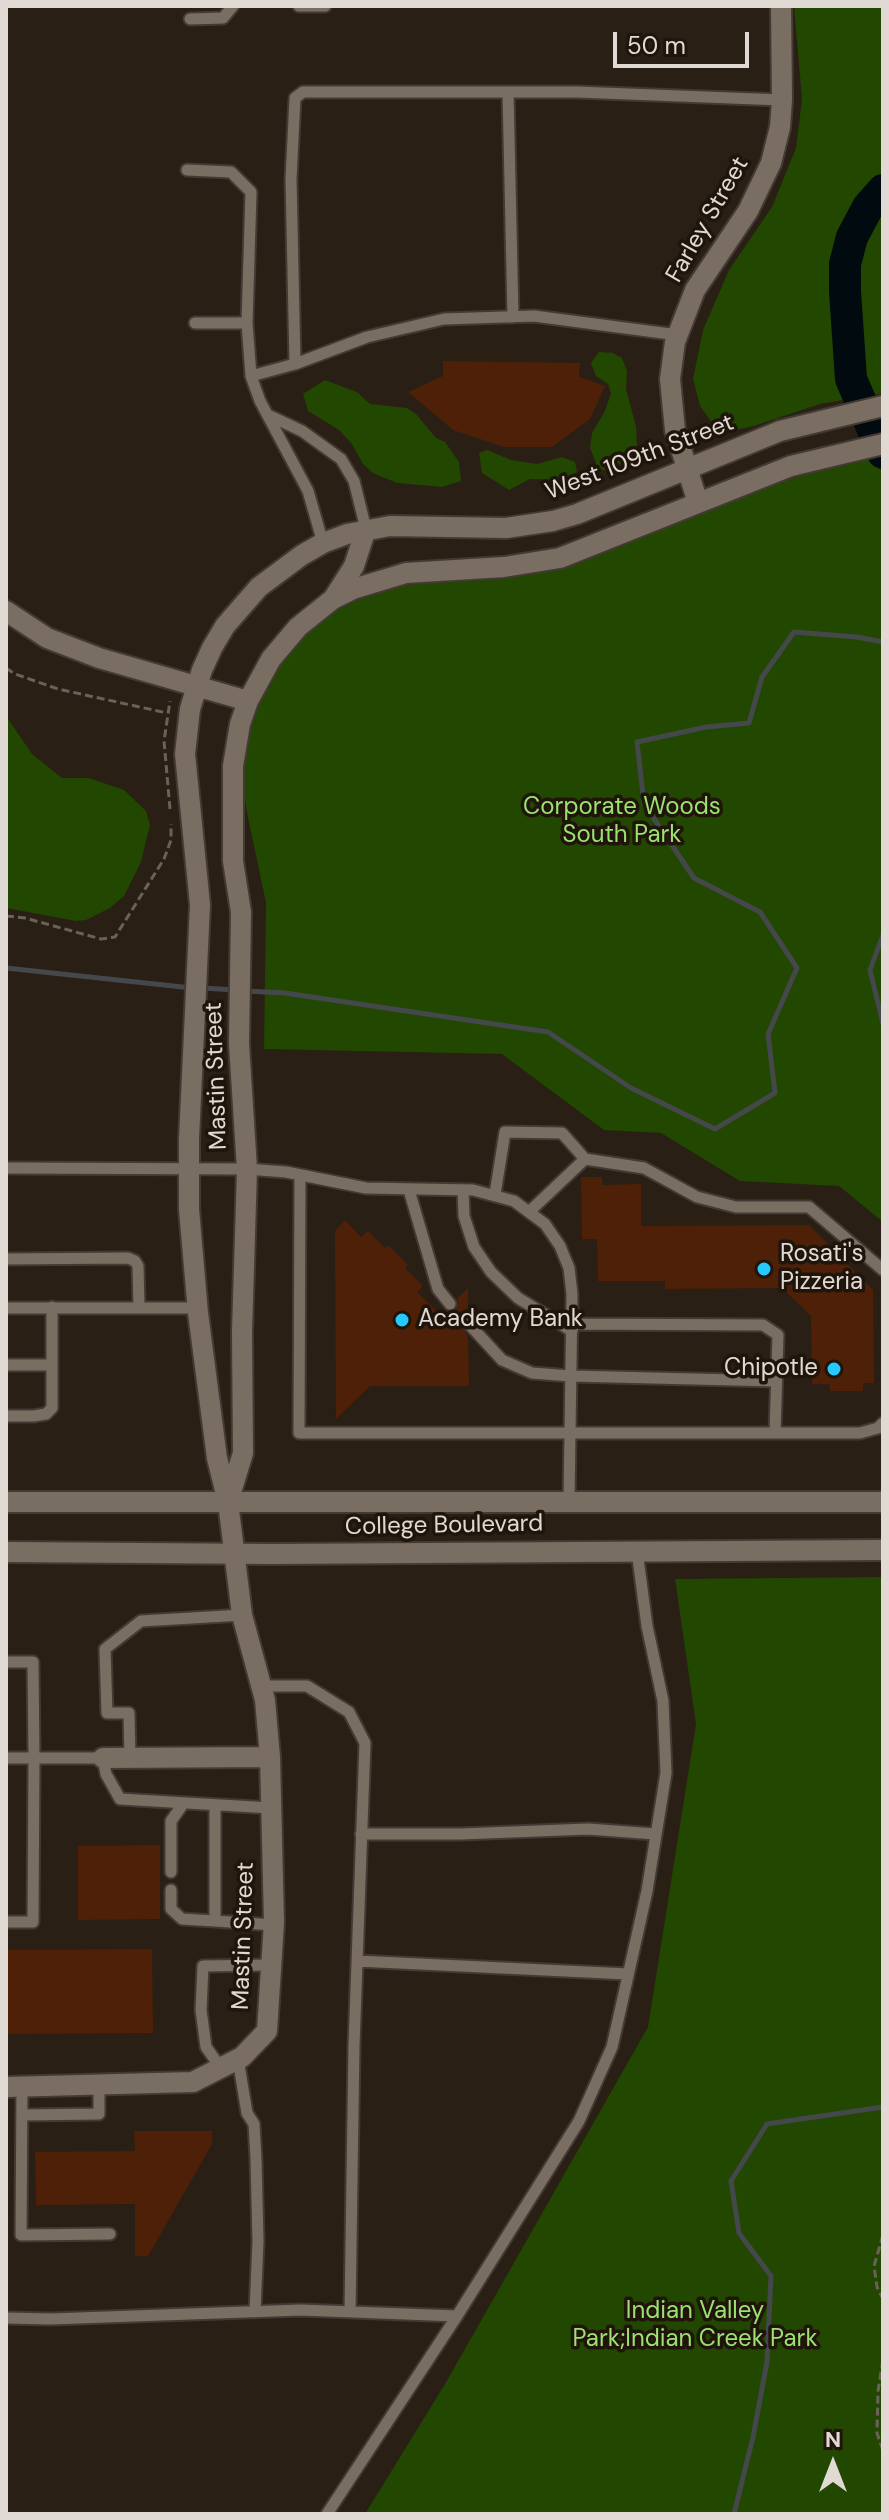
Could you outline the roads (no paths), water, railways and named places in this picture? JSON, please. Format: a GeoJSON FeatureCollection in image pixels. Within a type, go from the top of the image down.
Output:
{"type":"FeatureCollection","features":[{"type":"Feature","properties":{"kind":"street","name":"Farley Street"},"geometry":{"type":"LineString","coordinates":[[698,503],[675,430],[670,379],[678,335],[695,290],[748,211],[764,181],[780,127],[781,6]]}},
{"type":"Feature","properties":{"kind":"street","name":"West 109th Street"},"geometry":{"type":"LineString","coordinates":[[197,687],[212,648],[241,605],[279,571],[323,543],[366,529],[413,525],[506,528],[553,521],[799,425],[883,406]]}},
{"type":"Feature","properties":{"kind":"street"},"geometry":{"type":"LineString","coordinates":[[6,611],[47,638],[99,658],[248,701],[282,644],[333,599],[353,589],[406,573],[504,567],[560,558],[763,476],[821,457],[883,444]]}},
{"type":"Feature","properties":{"kind":"street"},"geometry":{"type":"LineString","coordinates":[[333,599],[354,566],[366,529]]}},
{"type":"Feature","properties":{"kind":"street","name":"Mastin Street"},"geometry":{"type":"LineString","coordinates":[[14,2087],[193,2082],[229,2063],[267,2031],[274,1925],[270,1757],[265,1700],[242,1615],[228,1502],[217,1458],[198,1308],[188,1169],[199,954],[199,876],[188,803],[185,754],[186,729],[197,687]]}},
{"type":"Feature","properties":{"kind":"street","name":"Mastin Street"},"geometry":{"type":"LineString","coordinates":[[228,1502],[243,1453],[242,1332],[247,1169],[239,1044],[241,912],[233,861],[233,766],[235,743],[248,701]]}},
{"type":"Feature","properties":{"kind":"street","name":"College Boulevard"},"geometry":{"type":"LineString","coordinates":[[6,1502],[883,1502]]}},
{"type":"Feature","properties":{"kind":"street","name":"College Boulevard"},"geometry":{"type":"LineString","coordinates":[[6,1552],[235,1554],[883,1550]]}},
{"type":"Feature","properties":{"kind":"street"},"geometry":{"type":"LineString","coordinates":[[103,1758],[270,1757]]}},
{"type":"Feature","properties":{"kind":"lane"},"geometry":{"type":"LineString","coordinates":[[190,19],[223,18],[233,6]]}},
{"type":"Feature","properties":{"kind":"lane"},"geometry":{"type":"LineString","coordinates":[[299,6],[325,6]]}},
{"type":"Feature","properties":{"kind":"lane"},"geometry":{"type":"LineString","coordinates":[[295,364],[291,179],[295,98],[303,92],[677,94],[782,100]]}},
{"type":"Feature","properties":{"kind":"lane"},"geometry":{"type":"LineString","coordinates":[[508,92],[513,317]]}},
{"type":"Feature","properties":{"kind":"lane"},"geometry":{"type":"LineString","coordinates":[[187,170],[231,172],[251,192],[247,323],[251,376],[260,401],[308,491],[323,543]]}},
{"type":"Feature","properties":{"kind":"lane"},"geometry":{"type":"LineString","coordinates":[[251,376],[295,364],[367,337],[444,319],[534,316],[678,335]]}},
{"type":"Feature","properties":{"kind":"lane"},"geometry":{"type":"LineString","coordinates":[[195,323],[247,323]]}},
{"type":"Feature","properties":{"kind":"lane"},"geometry":{"type":"LineString","coordinates":[[269,416],[302,431],[341,459],[354,481],[366,529]]}},
{"type":"Feature","properties":{"kind":"lane"},"geometry":{"type":"LineString","coordinates":[[495,1194],[505,1132],[562,1133],[585,1159],[644,1168],[697,1197],[736,1207],[809,1207],[883,1270]]}},
{"type":"Feature","properties":{"kind":"lane"},"geometry":{"type":"LineString","coordinates":[[530,1211],[585,1159]]}},
{"type":"Feature","properties":{"kind":"lane"},"geometry":{"type":"LineString","coordinates":[[6,1168],[247,1169],[300,1175],[366,1188],[463,1190],[495,1194],[530,1211],[545,1224],[560,1246],[569,1268],[572,1327],[569,1502]]}},
{"type":"Feature","properties":{"kind":"lane"},"geometry":{"type":"LineString","coordinates":[[300,1175],[299,1433],[860,1433],[878,1428],[883,1423]]}},
{"type":"Feature","properties":{"kind":"lane"},"geometry":{"type":"LineString","coordinates":[[409,1190],[438,1289],[450,1304]]}},
{"type":"Feature","properties":{"kind":"lane"},"geometry":{"type":"LineString","coordinates":[[463,1190],[464,1216],[474,1247],[491,1272],[518,1298],[572,1327],[763,1325],[778,1335],[775,1433]]}},
{"type":"Feature","properties":{"kind":"lane"},"geometry":{"type":"LineString","coordinates":[[6,1259],[128,1258],[138,1266],[139,1307]]}},
{"type":"Feature","properties":{"kind":"lane"},"geometry":{"type":"LineString","coordinates":[[6,1416],[46,1414],[52,1408],[52,1307]]}},
{"type":"Feature","properties":{"kind":"lane"},"geometry":{"type":"LineString","coordinates":[[6,1308],[198,1308]]}},
{"type":"Feature","properties":{"kind":"lane"},"geometry":{"type":"LineString","coordinates":[[468,1323],[502,1360],[532,1373],[776,1381]]}},
{"type":"Feature","properties":{"kind":"lane"},"geometry":{"type":"LineString","coordinates":[[6,1365],[52,1365]]}},
{"type":"Feature","properties":{"kind":"lane"},"geometry":{"type":"LineString","coordinates":[[327,2514],[457,2316],[579,2121],[612,2047],[647,1891],[666,1773],[663,1701],[647,1626],[637,1551]]}},
{"type":"Feature","properties":{"kind":"lane"},"geometry":{"type":"LineString","coordinates":[[130,1758],[129,1713],[107,1713],[105,1649],[141,1621],[242,1615]]}},
{"type":"Feature","properties":{"kind":"lane"},"geometry":{"type":"LineString","coordinates":[[6,1662],[33,1662],[34,1758],[33,1922],[6,1922]]}},
{"type":"Feature","properties":{"kind":"lane"},"geometry":{"type":"LineString","coordinates":[[261,1686],[307,1686],[349,1712],[365,1743],[350,2312]]}},
{"type":"Feature","properties":{"kind":"lane"},"geometry":{"type":"LineString","coordinates":[[6,1758],[103,1758],[106,1774],[120,1799],[271,1808]]}},
{"type":"Feature","properties":{"kind":"lane"},"geometry":{"type":"LineString","coordinates":[[171,1872],[171,1821],[183,1804]]}},
{"type":"Feature","properties":{"kind":"lane"},"geometry":{"type":"LineString","coordinates":[[215,1806],[215,1921]]}},
{"type":"Feature","properties":{"kind":"lane"},"geometry":{"type":"LineString","coordinates":[[361,1834],[588,1829],[655,1834]]}},
{"type":"Feature","properties":{"kind":"lane"},"geometry":{"type":"LineString","coordinates":[[171,1890],[171,1909],[182,1919],[274,1925]]}},
{"type":"Feature","properties":{"kind":"lane"},"geometry":{"type":"LineString","coordinates":[[357,1961],[628,1974]]}},
{"type":"Feature","properties":{"kind":"lane"},"geometry":{"type":"LineString","coordinates":[[255,2312],[258,2241],[254,2124],[229,2063],[206,2047],[201,2010],[203,1966],[271,1965]]}},
{"type":"Feature","properties":{"kind":"lane"},"geometry":{"type":"LineString","coordinates":[[22,2115],[99,2114],[99,2085]]}},
{"type":"Feature","properties":{"kind":"lane"},"geometry":{"type":"LineString","coordinates":[[14,2087],[22,2115],[21,2235],[110,2234]]}},
{"type":"Feature","properties":{"kind":"lane"},"geometry":{"type":"LineString","coordinates":[[6,2318],[255,2312],[457,2316]]}},
{"type":"Feature","properties":{"kind":"waterway"},"geometry":{"type":"LineString","coordinates":[[883,190],[868,207],[852,237],[845,264],[851,379],[883,453]]}},
{"type":"Feature","properties":{"kind":"waterway"},"geometry":{"type":"LineString","coordinates":[[246,991],[285,993],[548,1032],[631,1088],[715,1129],[775,1093],[768,1034],[797,968],[760,912],[694,878],[644,804],[637,742],[706,727],[749,723],[762,677],[794,632],[883,642]]}},
{"type":"Feature","properties":{"kind":"waterway"},"geometry":{"type":"LineString","coordinates":[[883,935],[870,970],[883,1024]]}},
{"type":"Feature","properties":{"kind":"waterway"},"geometry":{"type":"LineString","coordinates":[[6,968],[192,988]]}},
{"type":"Feature","properties":{"kind":"waterway"},"geometry":{"type":"LineString","coordinates":[[202,988],[236,990]]}},
{"type":"Feature","properties":{"kind":"waterway"},"geometry":{"type":"LineString","coordinates":[[734,2514],[767,2362],[771,2276],[739,2233],[731,2181],[767,2124],[883,2107]]}},
{"type":"Feature","properties":{"kind":"place","name":"Rosati's Pizzeria"},"geometry":{"type":"Point","coordinates":[764,1269]}},
{"type":"Feature","properties":{"kind":"place","name":"Academy Bank"},"geometry":{"type":"Point","coordinates":[402,1320]}},
{"type":"Feature","properties":{"kind":"place","name":"Chipotle"},"geometry":{"type":"Point","coordinates":[834,1369]}},
{"type":"Feature","properties":{"kind":"park label","name":"Corporate Woods South Park"},"geometry":{"type":"Point","coordinates":[622,822]}},
{"type":"Feature","properties":{"kind":"park label","name":"Indian Valley Park;Indian Creek Park"},"geometry":{"type":"Point","coordinates":[695,2326]}}]}
